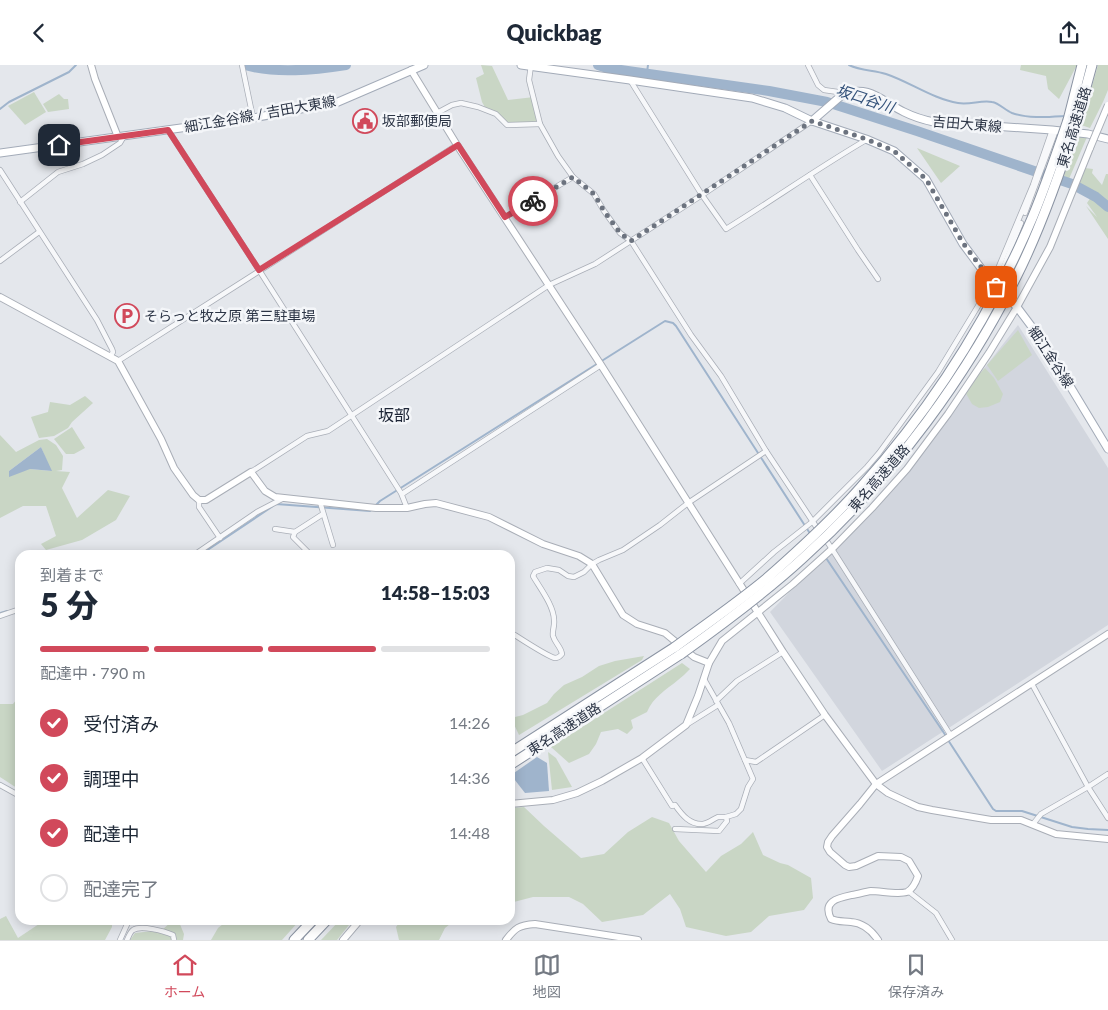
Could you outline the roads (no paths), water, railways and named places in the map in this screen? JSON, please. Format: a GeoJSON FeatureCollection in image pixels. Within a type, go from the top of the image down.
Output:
{"type":"FeatureCollection","features":[{"type":"Feature","properties":{"kind":"highway","name":"東名高速道路"},"geometry":{"type":"LineString","coordinates":[[515,762],[681,654],[744,608],[811,551],[850,512],[894,463],[962,371],[1010,289],[1049,201],[1072,120],[1082,65]]}},
{"type":"Feature","properties":{"kind":"highway","name":"東名高速道路"},"geometry":{"type":"LineString","coordinates":[[515,750],[675,647],[716,617],[764,580],[817,532],[861,487],[919,415],[970,340],[999,287],[1032,217],[1072,120],[1092,65]]}},
{"type":"Feature","properties":{"kind":"highway"},"geometry":{"type":"LineString","coordinates":[[294,940],[308,925]]}},
{"type":"Feature","properties":{"kind":"highway"},"geometry":{"type":"LineString","coordinates":[[308,940],[322,925]]}},
{"type":"Feature","properties":{"kind":"main road","name":"細江金谷線 / 吉田大東線"},"geometry":{"type":"LineString","coordinates":[[0,153],[253,118],[338,102],[409,68],[424,65]]}},
{"type":"Feature","properties":{"kind":"main road"},"geometry":{"type":"LineString","coordinates":[[521,65],[752,99],[815,119],[844,94]]}},
{"type":"Feature","properties":{"kind":"main road","name":"吉田大東線"},"geometry":{"type":"LineString","coordinates":[[844,94],[858,91],[872,93],[903,111],[934,123],[1054,130],[1088,134],[1108,139]]}},
{"type":"Feature","properties":{"kind":"main road","name":"細江金谷線"},"geometry":{"type":"LineString","coordinates":[[815,119],[894,151],[926,179],[963,243],[994,285],[1017,307],[1044,343],[1108,449]]}},
{"type":"Feature","properties":{"kind":"street"},"geometry":{"type":"LineString","coordinates":[[20,202],[58,171],[83,164],[102,155],[120,143],[121,137],[95,79],[91,65]]}},
{"type":"Feature","properties":{"kind":"street"},"geometry":{"type":"LineString","coordinates":[[242,65],[253,118]]}},
{"type":"Feature","properties":{"kind":"street"},"geometry":{"type":"LineString","coordinates":[[808,65],[818,85],[824,90],[844,94]]}},
{"type":"Feature","properties":{"kind":"street"},"geometry":{"type":"LineString","coordinates":[[530,66],[530,80],[540,124],[558,156],[573,177],[594,194],[620,233],[631,241],[691,335],[721,376],[764,452],[810,523],[827,554],[948,738]]}},
{"type":"Feature","properties":{"kind":"street"},"geometry":{"type":"LineString","coordinates":[[409,68],[600,363],[757,613],[826,715],[876,784],[888,793],[918,807],[983,819],[1021,820],[1034,823],[1056,834],[1108,839]]}},
{"type":"Feature","properties":{"kind":"street"},"geometry":{"type":"LineString","coordinates":[[630,80],[702,195],[726,229],[866,139]]}},
{"type":"Feature","properties":{"kind":"street"},"geometry":{"type":"LineString","coordinates":[[437,113],[452,105],[461,103],[496,114],[507,125],[540,124]]}},
{"type":"Feature","properties":{"kind":"street"},"geometry":{"type":"LineString","coordinates":[[686,725],[709,663],[722,641],[827,554],[907,469],[954,406],[1017,307],[1050,247],[1108,105]]}},
{"type":"Feature","properties":{"kind":"street"},"geometry":{"type":"LineString","coordinates":[[198,500],[206,500],[307,436],[328,431],[550,285],[595,264],[631,241],[815,119]]}},
{"type":"Feature","properties":{"kind":"street"},"geometry":{"type":"LineString","coordinates":[[168,130],[401,493],[407,508]]}},
{"type":"Feature","properties":{"kind":"street"},"geometry":{"type":"LineString","coordinates":[[1035,185],[1054,130]]}},
{"type":"Feature","properties":{"kind":"street"},"geometry":{"type":"LineString","coordinates":[[740,584],[774,552],[810,523],[879,453],[938,372],[994,285],[1044,164],[1054,130]]}},
{"type":"Feature","properties":{"kind":"street"},"geometry":{"type":"LineString","coordinates":[[118,361],[458,145]]}},
{"type":"Feature","properties":{"kind":"street"},"geometry":{"type":"LineString","coordinates":[[0,170],[97,320],[112,349],[113,352],[110,357]]}},
{"type":"Feature","properties":{"kind":"street"},"geometry":{"type":"LineString","coordinates":[[810,175],[878,279]]}},
{"type":"Feature","properties":{"kind":"street"},"geometry":{"type":"LineString","coordinates":[[505,217],[573,177]]}},
{"type":"Feature","properties":{"kind":"street"},"geometry":{"type":"LineString","coordinates":[[0,261],[39,232]]}},
{"type":"Feature","properties":{"kind":"street"},"geometry":{"type":"LineString","coordinates":[[0,297],[118,361],[162,439],[174,469],[198,500],[199,507],[220,538]]}},
{"type":"Feature","properties":{"kind":"street"},"geometry":{"type":"LineString","coordinates":[[401,493],[600,363]]}},
{"type":"Feature","properties":{"kind":"street"},"geometry":{"type":"LineString","coordinates":[[515,635],[543,652],[558,658],[562,654],[553,636],[553,612],[533,576],[535,572],[547,568],[574,577],[584,572],[599,560],[623,550],[764,452]]}},
{"type":"Feature","properties":{"kind":"street"},"geometry":{"type":"LineString","coordinates":[[252,472],[265,491],[275,497],[376,508],[407,508],[436,503],[489,517],[543,544],[579,556],[592,564],[623,615],[637,624],[665,633],[694,657],[709,663]]}},
{"type":"Feature","properties":{"kind":"street"},"geometry":{"type":"LineString","coordinates":[[202,550],[256,512],[283,498]]}},
{"type":"Feature","properties":{"kind":"street"},"geometry":{"type":"LineString","coordinates":[[320,503],[334,545]]}},
{"type":"Feature","properties":{"kind":"street"},"geometry":{"type":"LineString","coordinates":[[305,550],[293,537],[295,532],[323,512]]}},
{"type":"Feature","properties":{"kind":"street"},"geometry":{"type":"LineString","coordinates":[[275,529],[295,532]]}},
{"type":"Feature","properties":{"kind":"street"},"geometry":{"type":"LineString","coordinates":[[0,616],[15,611]]}},
{"type":"Feature","properties":{"kind":"street"},"geometry":{"type":"LineString","coordinates":[[878,940],[869,929],[861,925],[853,922],[838,922],[831,919],[828,913],[831,902],[836,899],[870,891],[908,891],[914,885],[918,876],[909,861],[902,857],[878,856],[856,867],[849,867],[830,853],[827,847],[832,836],[876,784],[1108,634]]}},
{"type":"Feature","properties":{"kind":"street"},"geometry":{"type":"LineString","coordinates":[[515,804],[553,800],[577,793],[602,781],[642,758],[717,703],[737,681],[783,652]]}},
{"type":"Feature","properties":{"kind":"street"},"geometry":{"type":"LineString","coordinates":[[642,758],[672,806],[675,805],[688,820],[705,824],[717,817],[736,814],[741,809],[748,787],[753,779],[729,723],[704,679]]}},
{"type":"Feature","properties":{"kind":"street"},"geometry":{"type":"LineString","coordinates":[[1032,684],[1088,787],[1108,818]]}},
{"type":"Feature","properties":{"kind":"street"},"geometry":{"type":"LineString","coordinates":[[746,759],[756,762],[826,715]]}},
{"type":"Feature","properties":{"kind":"street"},"geometry":{"type":"LineString","coordinates":[[1034,823],[1040,815],[1108,774]]}},
{"type":"Feature","properties":{"kind":"street"},"geometry":{"type":"LineString","coordinates":[[0,785],[15,793]]}},
{"type":"Feature","properties":{"kind":"street"},"geometry":{"type":"LineString","coordinates":[[675,829],[719,831],[727,821],[726,817]]}},
{"type":"Feature","properties":{"kind":"street"},"geometry":{"type":"LineString","coordinates":[[908,891],[936,913],[952,940]]}},
{"type":"Feature","properties":{"kind":"street"},"geometry":{"type":"LineString","coordinates":[[506,940],[514,930],[523,925],[535,924],[638,940]]}},
{"type":"Feature","properties":{"kind":"street"},"geometry":{"type":"LineString","coordinates":[[120,940],[127,925]]}},
{"type":"Feature","properties":{"kind":"street"},"geometry":{"type":"LineString","coordinates":[[343,940],[356,925]]}},
{"type":"Feature","properties":{"kind":"street"},"geometry":{"type":"LineString","coordinates":[[128,940],[130,933],[142,927],[167,932],[173,935],[174,940]]}},
{"type":"Feature","properties":{"kind":"water"},"geometry":{"type":"Polygon","coordinates":[[[41,447],[52,471],[30,469],[9,477],[9,471],[41,447]]]}},
{"type":"Feature","properties":{"kind":"water"},"geometry":{"type":"Polygon","coordinates":[[[537,757],[547,763],[549,791],[525,793],[515,780],[515,772],[537,757]]]}},
{"type":"Feature","properties":{"kind":"waterway"},"geometry":{"type":"LineString","coordinates":[[0,109],[9,102],[69,72],[76,65]]}},
{"type":"Feature","properties":{"kind":"waterway","name":"坂口谷川"},"geometry":{"type":"LineString","coordinates":[[245,65],[282,70],[308,70],[346,65]]}},
{"type":"Feature","properties":{"kind":"waterway","name":"坂口谷川"},"geometry":{"type":"LineString","coordinates":[[598,65],[607,68],[769,91],[827,102],[1072,184],[1096,197],[1108,207]]}},
{"type":"Feature","properties":{"kind":"waterway","name":"坂口谷川"},"geometry":{"type":"LineString","coordinates":[[647,72],[648,65]]}},
{"type":"Feature","properties":{"kind":"waterway"},"geometry":{"type":"LineString","coordinates":[[849,65],[886,74],[949,101],[962,103],[992,102],[1012,113],[1025,116],[1066,116]]}},
{"type":"Feature","properties":{"kind":"waterway"},"geometry":{"type":"LineString","coordinates":[[375,506],[380,501],[665,321],[676,326],[811,535]]}},
{"type":"Feature","properties":{"kind":"waterway"},"geometry":{"type":"LineString","coordinates":[[207,550],[276,504],[370,511],[372,509]]}},
{"type":"Feature","properties":{"kind":"waterway"},"geometry":{"type":"LineString","coordinates":[[826,558],[946,736]]}},
{"type":"Feature","properties":{"kind":"waterway"},"geometry":{"type":"LineString","coordinates":[[0,613],[7,611]]}},
{"type":"Feature","properties":{"kind":"waterway"},"geometry":{"type":"LineString","coordinates":[[948,740],[996,811],[1022,811],[1072,827],[1108,830]]}},
{"type":"Feature","properties":{"kind":"place","name":"坂部郵便局"},"geometry":{"type":"Point","coordinates":[365,121]}},
{"type":"Feature","properties":{"kind":"place","name":"そらっと牧之原 第三駐車場"},"geometry":{"type":"Point","coordinates":[127,316]}},
{"type":"Feature","properties":{"kind":"district","name":"坂部"},"geometry":{"type":"Point","coordinates":[394,415]}}]}
